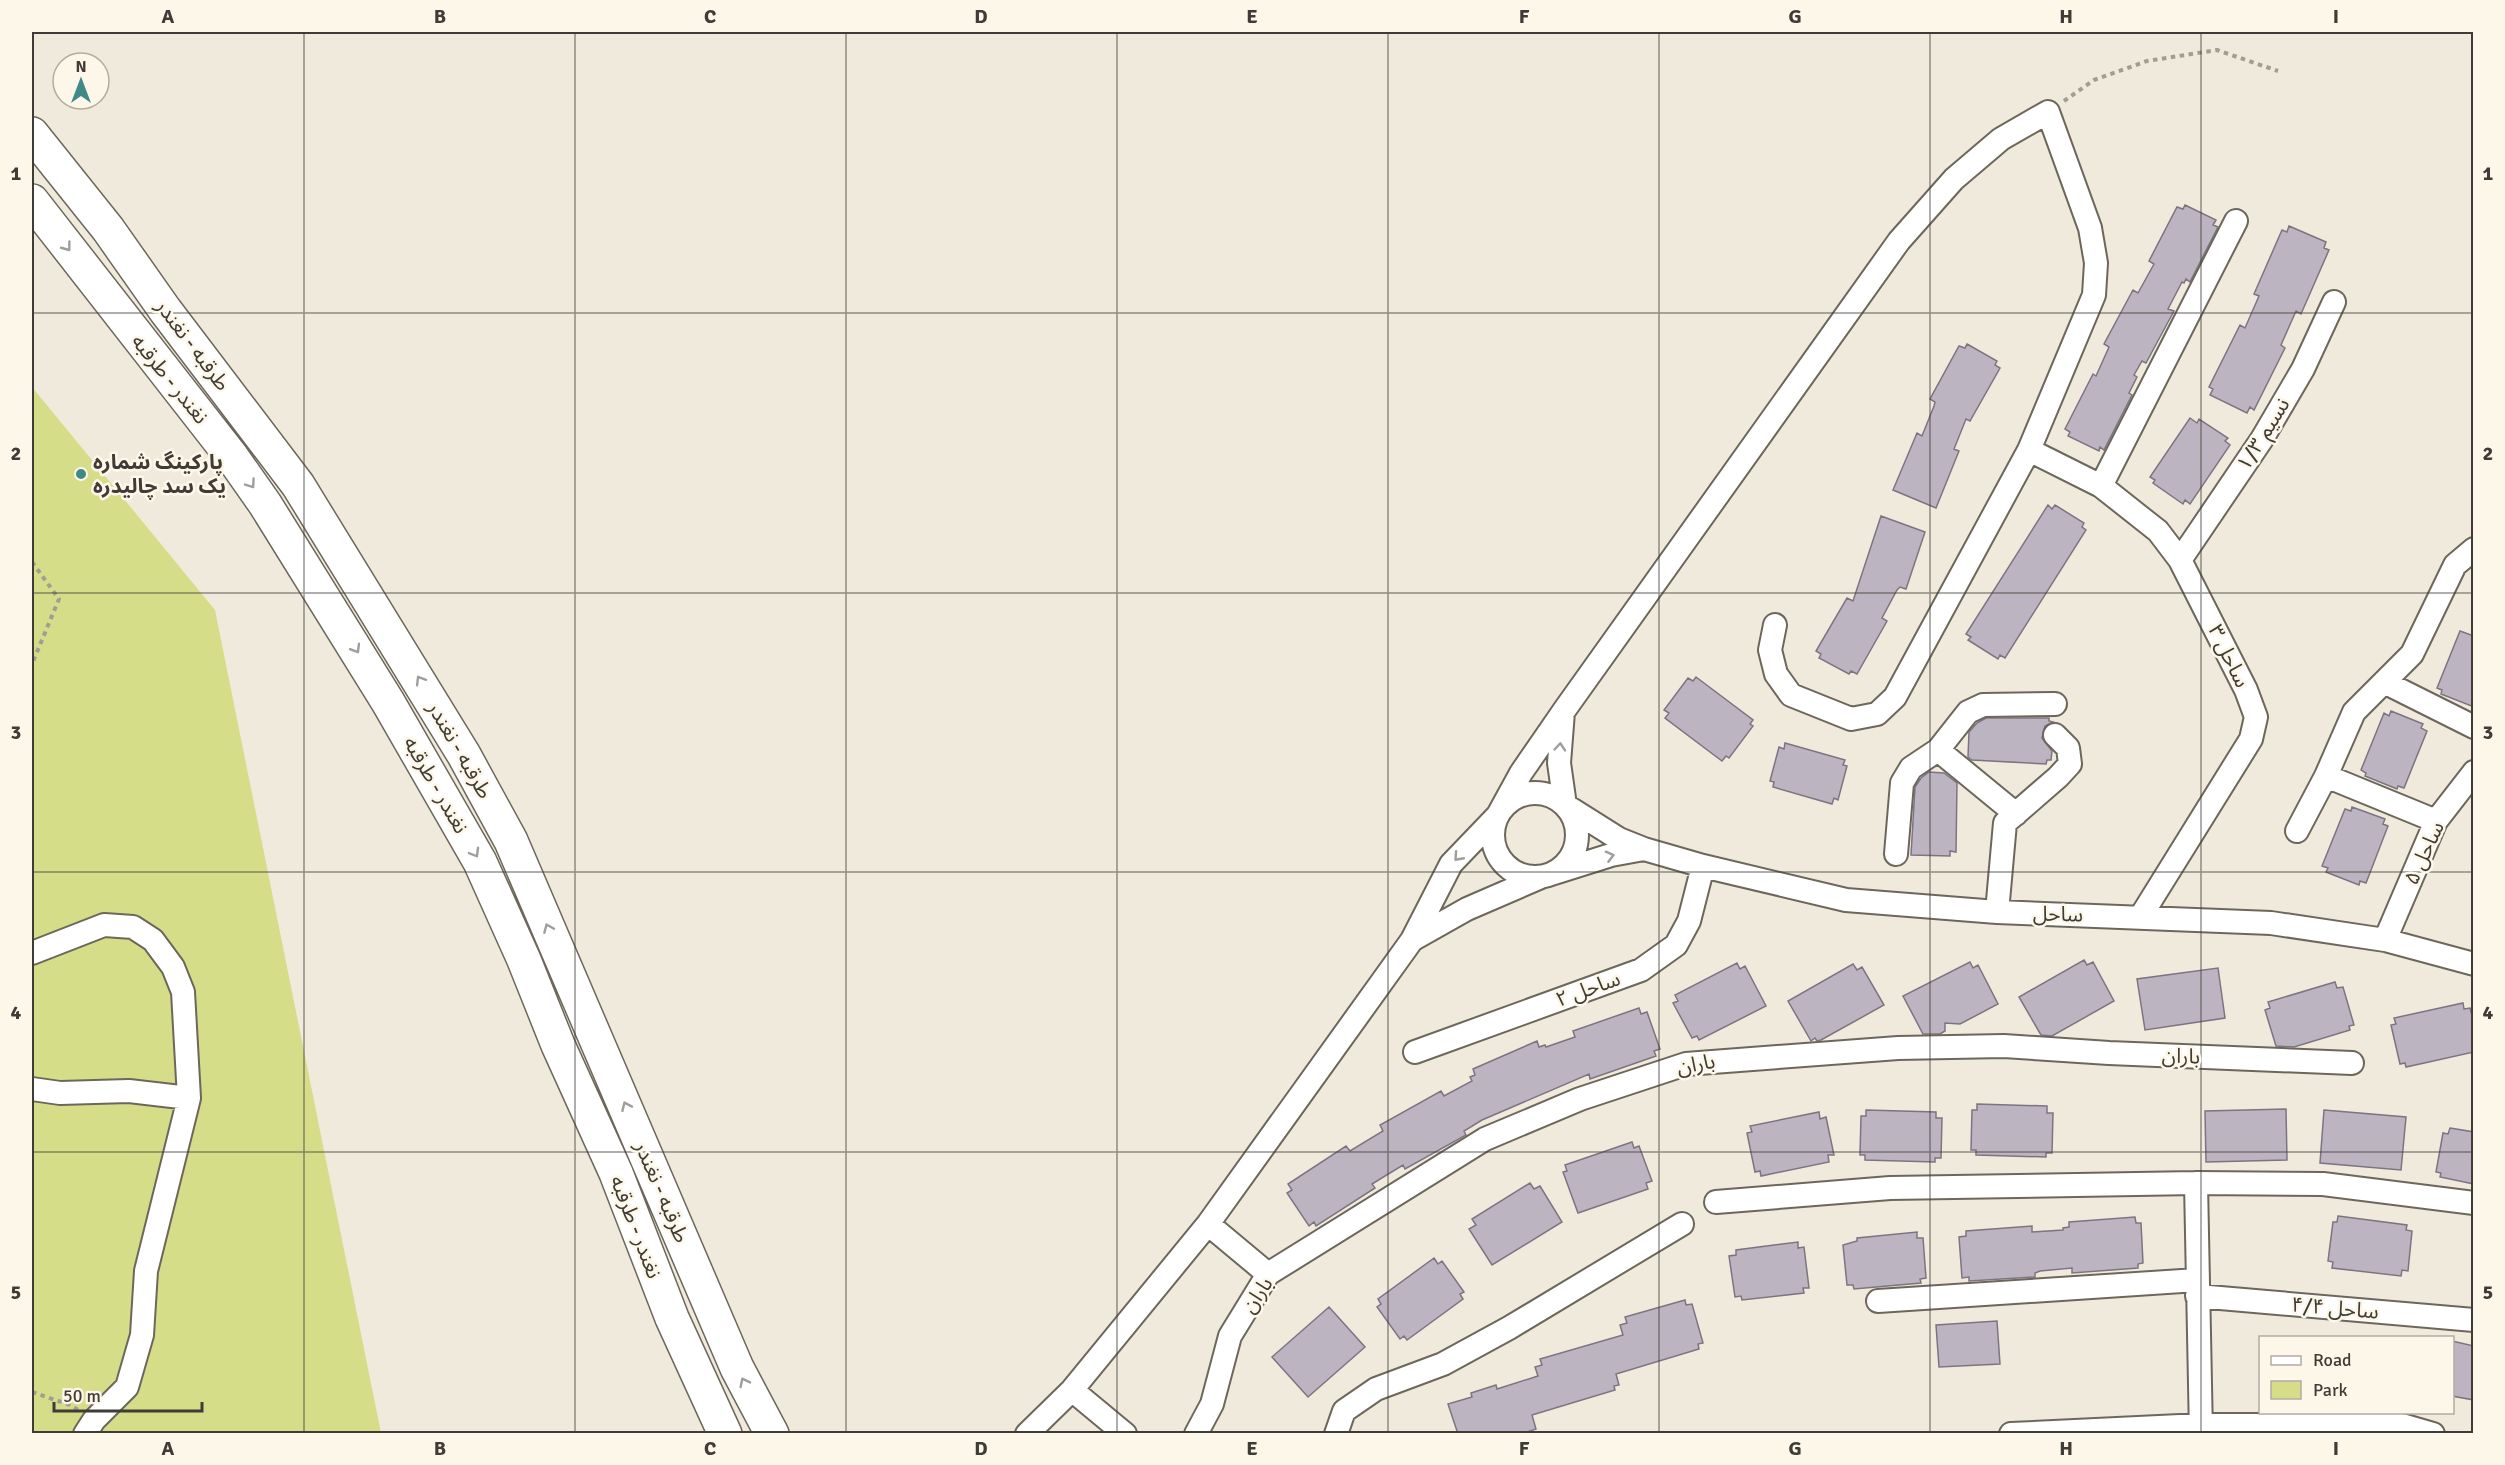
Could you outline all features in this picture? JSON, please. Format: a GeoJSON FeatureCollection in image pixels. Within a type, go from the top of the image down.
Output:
{"type":"FeatureCollection","features":[{"type":"Feature","properties":{"kind":"street"},"geometry":{"type":"LineString","coordinates":[[1027,1434],[1072,1390],[1208,1224],[1412,940],[1451,864],[1498,815],[1506,804],[1516,797],[1529,793],[1549,795],[1565,805],[1573,816],[1577,829],[1577,842],[1568,860],[1547,875],[1528,876],[1515,872],[1504,864],[1497,853],[1493,840],[1493,827],[1498,815],[1521,773],[1899,241],[1954,179],[2001,139],[2048,112],[2090,228],[2096,263],[2094,295],[2029,450],[1895,697],[1877,714],[1851,719],[1791,695],[1776,674],[1770,650],[1775,625]]}},
{"type":"Feature","properties":{"kind":"street","name":"طرقبه - نغندر"},"geometry":{"type":"LineString","coordinates":[[32,134],[108,229],[165,310],[298,485],[464,755],[511,841],[737,1368],[772,1434]]}},
{"type":"Feature","properties":{"kind":"street","name":"نغندر - طرقبه"},"geometry":{"type":"LineString","coordinates":[[32,201],[232,457],[265,504],[388,702],[480,862],[524,960],[558,1046],[616,1173],[672,1318],[725,1434]]}},
{"type":"Feature","properties":{"kind":"street"},"geometry":{"type":"LineString","coordinates":[[2101,486],[2236,221]]}},
{"type":"Feature","properties":{"kind":"street","name":"نسیم ۱/۳"},"geometry":{"type":"LineString","coordinates":[[2180,560],[2262,439],[2303,369],[2334,302]]}},
{"type":"Feature","properties":{"kind":"street","name":"ساحل ۳"},"geometry":{"type":"LineString","coordinates":[[2029,450],[2101,486],[2158,531],[2180,560],[2246,690],[2256,717],[2251,739],[2141,916]]}},
{"type":"Feature","properties":{"kind":"street"},"geometry":{"type":"LineString","coordinates":[[2297,831],[2326,776],[2354,712],[2412,654],[2455,565],[2474,549]]}},
{"type":"Feature","properties":{"kind":"street"},"geometry":{"type":"LineString","coordinates":[[2384,682],[2474,727]]}},
{"type":"Feature","properties":{"kind":"street"},"geometry":{"type":"LineString","coordinates":[[1896,854],[1902,783],[1911,768],[1938,750],[1968,712],[1983,705],[2055,704]]}},
{"type":"Feature","properties":{"kind":"street"},"geometry":{"type":"LineString","coordinates":[[1563,712],[1558,763],[1565,805]]}},
{"type":"Feature","properties":{"kind":"street"},"geometry":{"type":"LineString","coordinates":[[1997,912],[2005,823],[2070,764],[2068,748],[2055,735]]}},
{"type":"Feature","properties":{"kind":"street"},"geometry":{"type":"LineString","coordinates":[[1938,750],[2016,814]]}},
{"type":"Feature","properties":{"kind":"street","name":"ساحل ۵"},"geometry":{"type":"LineString","coordinates":[[2385,940],[2436,821],[2474,772]]}},
{"type":"Feature","properties":{"kind":"street"},"geometry":{"type":"LineString","coordinates":[[2326,776],[2436,821]]}},
{"type":"Feature","properties":{"kind":"street","name":"ساحل"},"geometry":{"type":"LineString","coordinates":[[1565,805],[1619,839],[1644,849],[1703,866],[1846,900],[1997,912],[2271,922],[2385,940],[2474,964]]}},
{"type":"Feature","properties":{"kind":"street","name":"ساحل"},"geometry":{"type":"LineString","coordinates":[[1412,940],[1467,909],[1547,875],[1611,855],[1644,849]]}},
{"type":"Feature","properties":{"kind":"street","name":"ساحل ۲"},"geometry":{"type":"LineString","coordinates":[[1415,1052],[1641,970],[1676,945],[1689,921],[1703,866]]}},
{"type":"Feature","properties":{"kind":"street"},"geometry":{"type":"LineString","coordinates":[[32,953],[104,925],[132,927],[153,940],[173,967],[183,992],[189,1098],[146,1272],[142,1335],[128,1386],[94,1420],[85,1434]]}},
{"type":"Feature","properties":{"kind":"street","name":"باران"},"geometry":{"type":"LineString","coordinates":[[1196,1434],[1212,1404],[1230,1336],[1268,1274],[1485,1139],[1580,1099],[1686,1064],[1898,1048],[2004,1046],[2109,1053],[2352,1062]]}},
{"type":"Feature","properties":{"kind":"street"},"geometry":{"type":"LineString","coordinates":[[32,1089],[60,1093],[129,1091],[189,1098]]}},
{"type":"Feature","properties":{"kind":"street"},"geometry":{"type":"LineString","coordinates":[[2196,1183],[2201,1429]]}},
{"type":"Feature","properties":{"kind":"street"},"geometry":{"type":"LineString","coordinates":[[1716,1203],[1890,1188],[2196,1183],[2324,1184],[2474,1203]]}},
{"type":"Feature","properties":{"kind":"street"},"geometry":{"type":"LineString","coordinates":[[1208,1224],[1268,1274]]}},
{"type":"Feature","properties":{"kind":"street"},"geometry":{"type":"LineString","coordinates":[[1336,1434],[1344,1412],[1376,1389],[1443,1364],[1509,1328],[1682,1224]]}},
{"type":"Feature","properties":{"kind":"street","name":"ساحل ۴/۴"},"geometry":{"type":"LineString","coordinates":[[1878,1301],[2197,1288],[2474,1320]]}},
{"type":"Feature","properties":{"kind":"street"},"geometry":{"type":"LineString","coordinates":[[1072,1390],[1125,1434]]}},
{"type":"Feature","properties":{"kind":"street"},"geometry":{"type":"LineString","coordinates":[[1041,1434],[1050,1412]]}},
{"type":"Feature","properties":{"kind":"street"},"geometry":{"type":"LineString","coordinates":[[2011,1434],[2402,1425],[2433,1434]]}},
{"type":"Feature","properties":{"kind":"path"},"geometry":{"type":"LineString","coordinates":[[2048,112],[2094,80],[2147,61],[2217,50],[2278,71]]}},
{"type":"Feature","properties":{"kind":"path"},"geometry":{"type":"LineString","coordinates":[[32,562],[59,599],[32,664]]}},
{"type":"Feature","properties":{"kind":"path"},"geometry":{"type":"LineString","coordinates":[[32,1392],[70,1405]]}},
{"type":"Feature","properties":{"kind":"green space"},"geometry":{"type":"Polygon","coordinates":[[[32,387],[215,610],[381,1433],[32,1433],[32,387]]]}},
{"type":"Feature","properties":{"kind":"building"},"geometry":{"type":"Polygon","coordinates":[[[2185,205],[2216,220],[2213,225],[2218,227],[2190,282],[2186,279],[2184,283],[2182,282],[2168,309],[2174,311],[2146,363],[2142,361],[2134,375],[2137,377],[2129,393],[2132,395],[2104,450],[2100,447],[2099,451],[2068,436],[2070,432],[2065,429],[2093,374],[2096,376],[2109,347],[2104,344],[2133,290],[2138,293],[2154,264],[2149,261],[2177,207],[2183,209],[2185,205]]]}},
{"type":"Feature","properties":{"kind":"building"},"geometry":{"type":"Polygon","coordinates":[[[2289,226],[2326,242],[2324,248],[2329,250],[2301,314],[2296,311],[2281,345],[2285,348],[2254,410],[2250,407],[2247,413],[2210,395],[2213,389],[2209,387],[2240,325],[2245,328],[2259,296],[2254,294],[2282,230],[2287,232],[2289,226]]]}},
{"type":"Feature","properties":{"kind":"building"},"geometry":{"type":"Polygon","coordinates":[[[1967,344],[1997,361],[1995,365],[2000,368],[1970,421],[1966,419],[1954,449],[1959,451],[1936,508],[1893,490],[1917,433],[1922,436],[1935,402],[1930,399],[1959,346],[1965,348],[1967,344]]]}},
{"type":"Feature","properties":{"kind":"building"},"geometry":{"type":"Polygon","coordinates":[[[2190,418],[2197,423],[2199,419],[2228,438],[2225,441],[2230,445],[2190,504],[2185,500],[2183,504],[2153,483],[2155,480],[2150,477],[2190,418]]]}},
{"type":"Feature","properties":{"kind":"building"},"geometry":{"type":"Polygon","coordinates":[[[2048,505],[2052,509],[2055,505],[2084,523],[2082,527],[2086,530],[2005,658],[2000,655],[1998,659],[1968,640],[1971,637],[1966,634],[2048,505]]]}},
{"type":"Feature","properties":{"kind":"building"},"geometry":{"type":"Polygon","coordinates":[[[1881,516],[1925,532],[1906,589],[1900,587],[1897,590],[1882,618],[1887,621],[1857,674],[1851,671],[1849,674],[1819,658],[1821,654],[1816,651],[1847,598],[1853,601],[1881,516]]]}},
{"type":"Feature","properties":{"kind":"building"},"geometry":{"type":"Polygon","coordinates":[[[2460,631],[2474,636],[2474,707],[2441,694],[2442,690],[2437,688],[2460,631]]]}},
{"type":"Feature","properties":{"kind":"building"},"geometry":{"type":"Polygon","coordinates":[[[1696,677],[1753,720],[1750,724],[1753,726],[1729,758],[1726,756],[1722,761],[1665,718],[1669,713],[1664,710],[1688,678],[1693,681],[1696,677]]]}},
{"type":"Feature","properties":{"kind":"building"},"geometry":{"type":"Polygon","coordinates":[[[2391,711],[2423,724],[2421,728],[2427,731],[2404,788],[2398,786],[2397,789],[2365,776],[2366,773],[2361,770],[2384,713],[2389,716],[2391,711]]]}},
{"type":"Feature","properties":{"kind":"building"},"geometry":{"type":"Polygon","coordinates":[[[1986,718],[2049,718],[2049,721],[2053,722],[2045,726],[2042,738],[2052,751],[2051,760],[2047,760],[2046,764],[1972,760],[1968,757],[1969,732],[1977,723],[1986,718]]]}},
{"type":"Feature","properties":{"kind":"building"},"geometry":{"type":"Polygon","coordinates":[[[1785,743],[1845,760],[1843,765],[1847,766],[1838,800],[1834,798],[1832,804],[1773,787],[1774,782],[1770,781],[1779,747],[1784,749],[1785,743]]]}},
{"type":"Feature","properties":{"kind":"building"},"geometry":{"type":"Polygon","coordinates":[[[1929,772],[1944,773],[1957,783],[1956,852],[1950,851],[1950,856],[1911,855],[1915,787],[1929,772]]]}},
{"type":"Feature","properties":{"kind":"building"},"geometry":{"type":"Polygon","coordinates":[[[2352,807],[2385,819],[2383,824],[2388,826],[2366,883],[2360,881],[2359,885],[2326,872],[2328,868],[2322,866],[2345,809],[2351,811],[2352,807]]]}},
{"type":"Feature","properties":{"kind":"building"},"geometry":{"type":"Polygon","coordinates":[[[2084,960],[2087,965],[2093,962],[2114,1001],[2052,1036],[2041,1035],[2019,997],[2084,960]]]}},
{"type":"Feature","properties":{"kind":"building"},"geometry":{"type":"Polygon","coordinates":[[[1970,962],[1973,968],[1978,965],[1998,1004],[1960,1024],[1945,1023],[1945,1031],[1940,1034],[1923,1034],[1903,996],[1970,962]]]}},
{"type":"Feature","properties":{"kind":"building"},"geometry":{"type":"Polygon","coordinates":[[[1737,963],[1740,969],[1745,966],[1766,1006],[1699,1040],[1697,1036],[1692,1038],[1673,1003],[1678,1001],[1675,995],[1737,963]]]}},
{"type":"Feature","properties":{"kind":"building"},"geometry":{"type":"Polygon","coordinates":[[[1853,964],[1857,970],[1862,967],[1884,1005],[1821,1040],[1817,1041],[1815,1038],[1811,1041],[1788,1001],[1853,964]]]}},
{"type":"Feature","properties":{"kind":"building"},"geometry":{"type":"Polygon","coordinates":[[[2218,968],[2225,1018],[2145,1030],[2137,979],[2218,968]]]}},
{"type":"Feature","properties":{"kind":"building"},"geometry":{"type":"Polygon","coordinates":[[[2335,982],[2337,988],[2343,987],[2354,1025],[2349,1026],[2350,1030],[2294,1047],[2276,1046],[2265,1010],[2270,1008],[2268,1002],[2335,982]]]}},
{"type":"Feature","properties":{"kind":"building"},"geometry":{"type":"Polygon","coordinates":[[[2463,1003],[2464,1009],[2470,1008],[2474,1023],[2474,1052],[2406,1067],[2405,1063],[2400,1064],[2391,1025],[2396,1024],[2394,1018],[2463,1003]]]}},
{"type":"Feature","properties":{"kind":"building"},"geometry":{"type":"Polygon","coordinates":[[[1639,1008],[1641,1014],[1647,1012],[1660,1049],[1654,1051],[1656,1056],[1590,1079],[1589,1074],[1482,1120],[1464,1131],[1466,1135],[1405,1169],[1403,1165],[1372,1184],[1375,1188],[1316,1226],[1314,1222],[1309,1226],[1287,1193],[1292,1190],[1288,1184],[1346,1146],[1350,1151],[1383,1131],[1380,1125],[1441,1091],[1444,1096],[1472,1081],[1470,1077],[1475,1075],[1473,1069],[1537,1041],[1539,1047],[1545,1045],[1546,1047],[1575,1037],[1573,1031],[1639,1008]]]}},
{"type":"Feature","properties":{"kind":"building"},"geometry":{"type":"Polygon","coordinates":[[[1977,1104],[2047,1106],[2047,1113],[2053,1113],[2052,1153],[2046,1153],[2046,1157],[1976,1155],[1976,1150],[1971,1150],[1972,1110],[1977,1110],[1977,1104]]]}},
{"type":"Feature","properties":{"kind":"building"},"geometry":{"type":"Polygon","coordinates":[[[2286,1109],[2287,1160],[2206,1162],[2205,1111],[2286,1109]]]}},
{"type":"Feature","properties":{"kind":"building"},"geometry":{"type":"Polygon","coordinates":[[[1866,1110],[1936,1112],[1936,1118],[1942,1118],[1941,1158],[1935,1158],[1935,1162],[1865,1160],[1865,1155],[1860,1155],[1861,1116],[1866,1116],[1866,1110]]]}},
{"type":"Feature","properties":{"kind":"building"},"geometry":{"type":"Polygon","coordinates":[[[2324,1110],[2406,1117],[2401,1170],[2320,1163],[2324,1110]]]}},
{"type":"Feature","properties":{"kind":"building"},"geometry":{"type":"Polygon","coordinates":[[[1819,1112],[1820,1119],[1826,1117],[1834,1155],[1828,1155],[1829,1162],[1761,1176],[1760,1171],[1755,1172],[1747,1133],[1752,1132],[1750,1126],[1819,1112]]]}},
{"type":"Feature","properties":{"kind":"building"},"geometry":{"type":"Polygon","coordinates":[[[2450,1128],[2474,1132],[2474,1184],[2440,1177],[2441,1173],[2436,1172],[2443,1133],[2448,1134],[2450,1128]]]}},
{"type":"Feature","properties":{"kind":"building"},"geometry":{"type":"Polygon","coordinates":[[[1632,1142],[1634,1148],[1639,1146],[1652,1181],[1646,1183],[1648,1189],[1578,1213],[1563,1172],[1567,1171],[1565,1165],[1632,1142]]]}},
{"type":"Feature","properties":{"kind":"building"},"geometry":{"type":"Polygon","coordinates":[[[1530,1183],[1534,1189],[1540,1186],[1562,1222],[1492,1265],[1469,1229],[1476,1225],[1472,1219],[1530,1183]]]}},
{"type":"Feature","properties":{"kind":"building"},"geometry":{"type":"Polygon","coordinates":[[[2338,1216],[2407,1225],[2406,1230],[2412,1231],[2408,1271],[2402,1270],[2401,1276],[2332,1268],[2333,1262],[2328,1261],[2333,1222],[2337,1222],[2338,1216]]]}},
{"type":"Feature","properties":{"kind":"building"},"geometry":{"type":"Polygon","coordinates":[[[2135,1217],[2136,1223],[2141,1223],[2143,1263],[2138,1264],[2138,1268],[2072,1273],[2072,1268],[2040,1271],[2035,1273],[2035,1277],[1969,1281],[1969,1277],[1962,1278],[1959,1237],[1966,1236],[1966,1231],[2032,1226],[2032,1232],[2063,1230],[2069,1227],[2069,1222],[2135,1217]]]}},
{"type":"Feature","properties":{"kind":"building"},"geometry":{"type":"Polygon","coordinates":[[[1917,1232],[1917,1238],[1923,1238],[1926,1278],[1920,1279],[1921,1283],[1854,1289],[1853,1285],[1847,1285],[1843,1245],[1857,1241],[1857,1238],[1917,1232]]]}},
{"type":"Feature","properties":{"kind":"building"},"geometry":{"type":"Polygon","coordinates":[[[1798,1242],[1798,1248],[1804,1247],[1809,1288],[1803,1288],[1804,1293],[1742,1300],[1741,1296],[1735,1297],[1729,1256],[1736,1255],[1736,1250],[1798,1242]]]}},
{"type":"Feature","properties":{"kind":"building"},"geometry":{"type":"Polygon","coordinates":[[[1434,1258],[1438,1264],[1442,1261],[1464,1292],[1460,1294],[1463,1299],[1407,1340],[1404,1336],[1400,1339],[1377,1307],[1381,1304],[1378,1299],[1434,1258]]]}},
{"type":"Feature","properties":{"kind":"building"},"geometry":{"type":"Polygon","coordinates":[[[1685,1300],[1686,1305],[1692,1304],[1703,1343],[1698,1344],[1699,1349],[1616,1374],[1619,1385],[1614,1386],[1615,1390],[1532,1415],[1536,1429],[1521,1434],[1458,1434],[1448,1404],[1472,1397],[1471,1393],[1496,1385],[1497,1389],[1538,1376],[1535,1367],[1542,1365],[1540,1359],[1623,1335],[1620,1325],[1627,1323],[1625,1317],[1685,1300]]]}},
{"type":"Feature","properties":{"kind":"building"},"geometry":{"type":"Polygon","coordinates":[[[1329,1307],[1365,1347],[1308,1397],[1272,1357],[1329,1307]]]}},
{"type":"Feature","properties":{"kind":"building"},"geometry":{"type":"Polygon","coordinates":[[[1997,1321],[2000,1364],[1939,1367],[1936,1325],[1997,1321]]]}},
{"type":"Feature","properties":{"kind":"building"},"geometry":{"type":"Polygon","coordinates":[[[2454,1341],[2474,1346],[2474,1400],[2454,1396],[2454,1341]]]}},
{"type":"Feature","properties":{"kind":"place","name":"پارکینگ شماره یک سد چالیدره"},"geometry":{"type":"Point","coordinates":[81,474]}}]}
